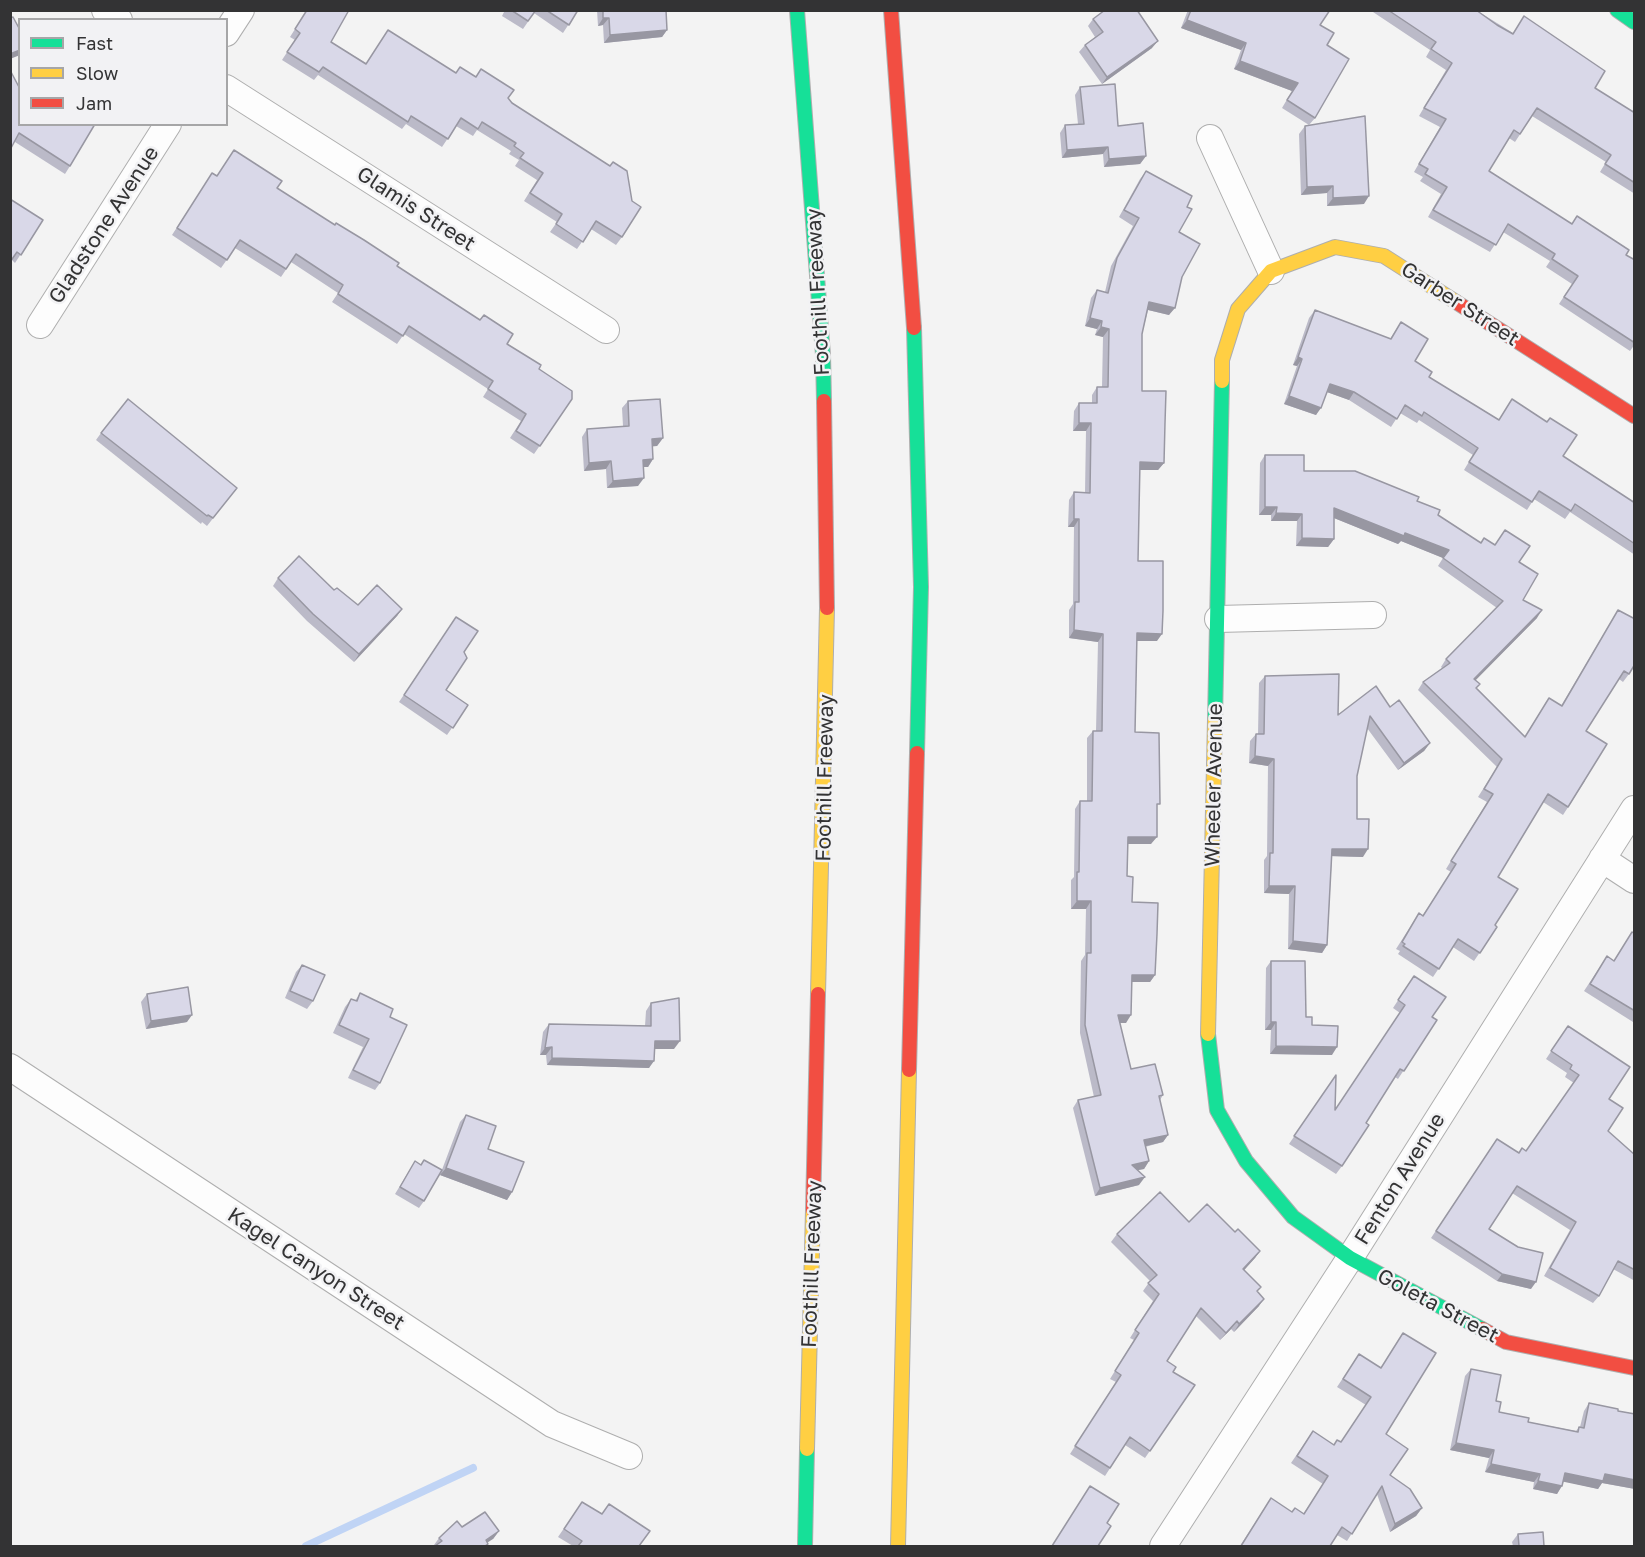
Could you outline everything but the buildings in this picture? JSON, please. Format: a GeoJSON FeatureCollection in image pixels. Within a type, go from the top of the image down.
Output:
{"type":"FeatureCollection","features":[{"type":"Feature","properties":{"kind":"main road","name":"Foothill Freeway"},"geometry":{"type":"LineString","coordinates":[[797,10],[823,355],[828,587],[805,1546]]}},
{"type":"Feature","properties":{"kind":"main road"},"geometry":{"type":"LineString","coordinates":[[891,10],[916,351],[921,587],[898,1546]]}},
{"type":"Feature","properties":{"kind":"main road"},"geometry":{"type":"LineString","coordinates":[[1617,10],[1635,22]]}},
{"type":"Feature","properties":{"kind":"main road","name":"Garber Street"},"geometry":{"type":"LineString","coordinates":[[1271,271],[1335,247],[1384,256],[1635,416]]}},
{"type":"Feature","properties":{"kind":"main road","name":"Wheeler Avenue"},"geometry":{"type":"LineString","coordinates":[[1271,271],[1238,309],[1222,360],[1208,1046],[1217,1110],[1246,1161],[1293,1217],[1350,1258]]}},
{"type":"Feature","properties":{"kind":"main road","name":"Goleta Street"},"geometry":{"type":"LineString","coordinates":[[1350,1258],[1506,1342],[1635,1368]]}},
{"type":"Feature","properties":{"kind":"street"},"geometry":{"type":"LineString","coordinates":[[228,30],[241,10]]}},
{"type":"Feature","properties":{"kind":"street","name":"Glamis Street"},"geometry":{"type":"LineString","coordinates":[[228,89],[606,330]]}},
{"type":"Feature","properties":{"kind":"street","name":"Gladstone Avenue"},"geometry":{"type":"LineString","coordinates":[[40,325],[167,126]]}},
{"type":"Feature","properties":{"kind":"street"},"geometry":{"type":"LineString","coordinates":[[1210,138],[1271,271]]}},
{"type":"Feature","properties":{"kind":"street"},"geometry":{"type":"LineString","coordinates":[[1218,619],[1373,615]]}},
{"type":"Feature","properties":{"kind":"street","name":"Fenton Avenue"},"geometry":{"type":"LineString","coordinates":[[1163,1546],[1350,1258],[1635,809]]}},
{"type":"Feature","properties":{"kind":"street"},"geometry":{"type":"LineString","coordinates":[[1602,859],[1635,880]]}},
{"type":"Feature","properties":{"kind":"street","name":"Kagel Canyon Street"},"geometry":{"type":"LineString","coordinates":[[10,1067],[552,1424],[629,1456]]}},
{"type":"Feature","properties":{"kind":"waterway"},"geometry":{"type":"LineString","coordinates":[[306,1546],[473,1468]]}},
{"type":"Feature","properties":{"kind":"traffic: fast"},"geometry":{"type":"LineString","coordinates":[[797,10],[823,355],[824,401]]}},
{"type":"Feature","properties":{"kind":"traffic: fast"},"geometry":{"type":"LineString","coordinates":[[1617,10],[1634,22]]}},
{"type":"Feature","properties":{"kind":"traffic: fast"},"geometry":{"type":"LineString","coordinates":[[914,328],[921,587],[917,753]]}},
{"type":"Feature","properties":{"kind":"traffic: fast"},"geometry":{"type":"LineString","coordinates":[[1215,720],[1222,381]]}},
{"type":"Feature","properties":{"kind":"traffic: fast"},"geometry":{"type":"LineString","coordinates":[[1208,1034],[1217,1110],[1246,1161],[1293,1217],[1350,1258],[1482,1329]]}},
{"type":"Feature","properties":{"kind":"traffic: fast"},"geometry":{"type":"LineString","coordinates":[[805,1546],[807,1449]]}},
{"type":"Feature","properties":{"kind":"traffic: slow"},"geometry":{"type":"LineString","coordinates":[[1222,381],[1222,360],[1238,309],[1271,271],[1335,247],[1384,256],[1456,302]]}},
{"type":"Feature","properties":{"kind":"traffic: slow"},"geometry":{"type":"LineString","coordinates":[[818,994],[827,608]]}},
{"type":"Feature","properties":{"kind":"traffic: slow"},"geometry":{"type":"LineString","coordinates":[[1208,1034],[1215,720]]}},
{"type":"Feature","properties":{"kind":"traffic: slow"},"geometry":{"type":"LineString","coordinates":[[898,1546],[909,1070]]}},
{"type":"Feature","properties":{"kind":"traffic: slow"},"geometry":{"type":"LineString","coordinates":[[807,1449],[813,1210]]}},
{"type":"Feature","properties":{"kind":"traffic: jam"},"geometry":{"type":"LineString","coordinates":[[891,10],[914,328]]}},
{"type":"Feature","properties":{"kind":"traffic: jam"},"geometry":{"type":"LineString","coordinates":[[1456,302],[1634,416]]}},
{"type":"Feature","properties":{"kind":"traffic: jam"},"geometry":{"type":"LineString","coordinates":[[824,401],[827,608]]}},
{"type":"Feature","properties":{"kind":"traffic: jam"},"geometry":{"type":"LineString","coordinates":[[909,1070],[917,753]]}},
{"type":"Feature","properties":{"kind":"traffic: jam"},"geometry":{"type":"LineString","coordinates":[[813,1210],[818,994]]}},
{"type":"Feature","properties":{"kind":"traffic: jam"},"geometry":{"type":"LineString","coordinates":[[1482,1329],[1506,1342],[1634,1368]]}}]}
